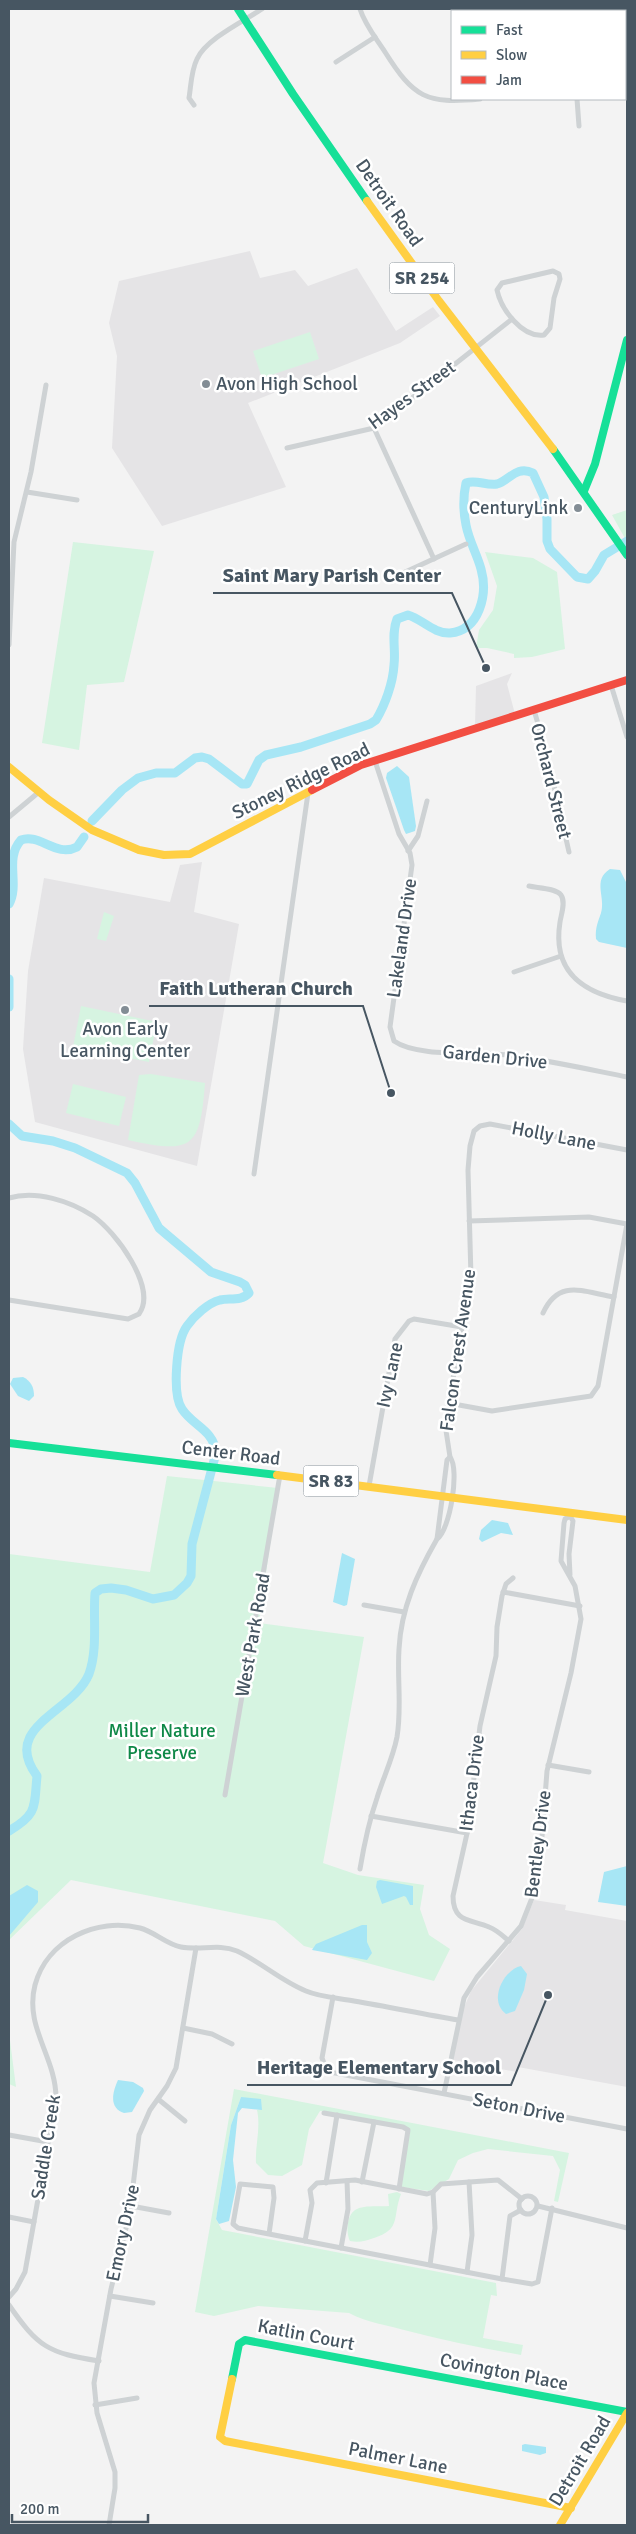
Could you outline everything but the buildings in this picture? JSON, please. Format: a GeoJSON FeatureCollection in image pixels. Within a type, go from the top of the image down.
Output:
{"type":"FeatureCollection","features":[{"type":"Feature","properties":{"kind":"street","name":"Detroit Road"},"geometry":{"type":"LineString","coordinates":[[238,9],[293,94],[399,247],[537,425],[625,552]]}},
{"type":"Feature","properties":{"kind":"street"},"geometry":{"type":"LineString","coordinates":[[194,105],[189,98],[194,68],[199,54],[209,44],[262,9]]}},
{"type":"Feature","properties":{"kind":"street"},"geometry":{"type":"LineString","coordinates":[[360,9],[401,78],[417,92],[442,101],[461,100]]}},
{"type":"Feature","properties":{"kind":"street"},"geometry":{"type":"LineString","coordinates":[[336,62],[375,37]]}},
{"type":"Feature","properties":{"kind":"street"},"geometry":{"type":"LineString","coordinates":[[577,100],[579,126]]}},
{"type":"Feature","properties":{"kind":"street"},"geometry":{"type":"LineString","coordinates":[[553,271],[559,274],[560,279],[554,298],[550,328],[547,334],[537,335],[519,327],[512,319],[497,293],[499,285],[553,271]]}},
{"type":"Feature","properties":{"kind":"street","name":"Hayes Street"},"geometry":{"type":"LineString","coordinates":[[286,448],[374,428],[512,319]]}},
{"type":"Feature","properties":{"kind":"street"},"geometry":{"type":"LineString","coordinates":[[584,491],[595,464],[627,340]]}},
{"type":"Feature","properties":{"kind":"street"},"geometry":{"type":"LineString","coordinates":[[9,645],[14,542],[27,492],[46,385]]}},
{"type":"Feature","properties":{"kind":"street"},"geometry":{"type":"LineString","coordinates":[[374,428],[434,559]]}},
{"type":"Feature","properties":{"kind":"street"},"geometry":{"type":"LineString","coordinates":[[27,492],[77,500]]}},
{"type":"Feature","properties":{"kind":"street"},"geometry":{"type":"LineString","coordinates":[[390,579],[466,544]]}},
{"type":"Feature","properties":{"kind":"street","name":"Stoney Ridge Road"},"geometry":{"type":"LineString","coordinates":[[9,767],[39,792],[89,828],[115,842],[159,854],[181,856],[190,854],[308,793],[375,761],[627,680]]}},
{"type":"Feature","properties":{"kind":"street"},"geometry":{"type":"LineString","coordinates":[[611,685],[627,737]]}},
{"type":"Feature","properties":{"kind":"street","name":"Orchard Street"},"geometry":{"type":"LineString","coordinates":[[534,710],[548,755],[569,852]]}},
{"type":"Feature","properties":{"kind":"street","name":"Lakeland Drive"},"geometry":{"type":"LineString","coordinates":[[375,761],[399,834],[408,851],[412,865],[390,1027],[394,1041]]}},
{"type":"Feature","properties":{"kind":"street"},"geometry":{"type":"LineString","coordinates":[[9,817],[39,792]]}},
{"type":"Feature","properties":{"kind":"street"},"geometry":{"type":"LineString","coordinates":[[254,1174],[308,793]]}},
{"type":"Feature","properties":{"kind":"street","name":"Lakeland Drive"},"geometry":{"type":"LineString","coordinates":[[408,851],[420,833],[427,800]]}},
{"type":"Feature","properties":{"kind":"street"},"geometry":{"type":"LineString","coordinates":[[529,886],[556,891],[561,895],[563,901],[558,937],[561,956],[572,975],[588,990],[602,996],[627,1001]]}},
{"type":"Feature","properties":{"kind":"street"},"geometry":{"type":"LineString","coordinates":[[514,972],[561,956]]}},
{"type":"Feature","properties":{"kind":"street","name":"Garden Drive"},"geometry":{"type":"LineString","coordinates":[[394,1041],[409,1047],[462,1054],[508,1055],[627,1077]]}},
{"type":"Feature","properties":{"kind":"street","name":"Holly Lane"},"geometry":{"type":"LineString","coordinates":[[480,1126],[494,1124],[627,1150]]}},
{"type":"Feature","properties":{"kind":"street","name":"Falcon Crest Avenue"},"geometry":{"type":"LineString","coordinates":[[360,1869],[371,1816],[391,1759],[399,1726],[401,1698],[399,1650],[404,1612],[415,1579],[447,1524],[452,1497],[454,1468],[450,1458],[445,1430],[471,1277],[468,1157],[472,1135],[480,1126]]}},
{"type":"Feature","properties":{"kind":"street"},"geometry":{"type":"LineString","coordinates":[[9,1198],[39,1196],[79,1209],[103,1224],[136,1270],[143,1287],[143,1307],[139,1314],[132,1318],[9,1300]]}},
{"type":"Feature","properties":{"kind":"street"},"geometry":{"type":"LineString","coordinates":[[448,1404],[496,1411],[591,1396],[598,1386],[627,1224],[589,1217],[469,1221]]}},
{"type":"Feature","properties":{"kind":"street"},"geometry":{"type":"LineString","coordinates":[[542,1313],[552,1297],[561,1291],[574,1290],[614,1297]]}},
{"type":"Feature","properties":{"kind":"street","name":"Ivy Lane"},"geometry":{"type":"LineString","coordinates":[[369,1486],[395,1339],[409,1321],[414,1319],[462,1327]]}},
{"type":"Feature","properties":{"kind":"street","name":"Center Road"},"geometry":{"type":"LineString","coordinates":[[9,1444],[219,1467],[627,1520]]}},
{"type":"Feature","properties":{"kind":"street","name":"Falcon Crest Avenue"},"geometry":{"type":"LineString","coordinates":[[437,1539],[442,1496],[448,1460],[450,1458]]}},
{"type":"Feature","properties":{"kind":"street","name":"West Park Road"},"geometry":{"type":"LineString","coordinates":[[226,1795],[280,1475]]}},
{"type":"Feature","properties":{"kind":"street","name":"Bentley Drive"},"geometry":{"type":"LineString","coordinates":[[444,2094],[464,1998],[472,1984],[509,1941],[524,1920],[532,1898],[541,1850],[548,1765],[571,1673],[580,1624],[580,1606],[570,1575],[569,1554],[573,1521],[570,1514]]}},
{"type":"Feature","properties":{"kind":"street","name":"Ithaca Drive"},"geometry":{"type":"LineString","coordinates":[[509,1941],[490,1927],[466,1921],[454,1907],[453,1890],[467,1833],[480,1726],[496,1656],[498,1619],[503,1592],[512,1578]]}},
{"type":"Feature","properties":{"kind":"street"},"geometry":{"type":"LineString","coordinates":[[503,1592],[580,1606]]}},
{"type":"Feature","properties":{"kind":"street"},"geometry":{"type":"LineString","coordinates":[[364,1605],[404,1612]]}},
{"type":"Feature","properties":{"kind":"street"},"geometry":{"type":"LineString","coordinates":[[548,1765],[589,1772]]}},
{"type":"Feature","properties":{"kind":"street"},"geometry":{"type":"LineString","coordinates":[[371,1816],[467,1833]]}},
{"type":"Feature","properties":{"kind":"street","name":"Saddle Creek"},"geometry":{"type":"LineString","coordinates":[[9,2297],[23,2276],[48,2142],[56,2087],[52,2069],[36,2031],[32,2006],[36,1983],[49,1957],[74,1936],[108,1925],[141,1929],[175,1946],[196,1948],[218,1946],[236,1950],[306,1991],[458,2020]]}},
{"type":"Feature","properties":{"kind":"street","name":"Emory Drive"},"geometry":{"type":"LineString","coordinates":[[109,2525],[115,2488],[115,2472],[95,2405],[94,2387],[110,2296],[131,2206],[139,2136],[145,2119],[168,2086],[176,2068],[196,1948]]}},
{"type":"Feature","properties":{"kind":"street","name":"Seton Drive"},"geometry":{"type":"LineString","coordinates":[[333,1997],[322,2058],[324,2066],[334,2073],[627,2129]]}},
{"type":"Feature","properties":{"kind":"street"},"geometry":{"type":"LineString","coordinates":[[183,2028],[212,2034],[232,2044]]}},
{"type":"Feature","properties":{"kind":"street"},"geometry":{"type":"LineString","coordinates":[[158,2099],[185,2121]]}},
{"type":"Feature","properties":{"kind":"street"},"geometry":{"type":"LineString","coordinates":[[324,2113],[403,2127],[408,2130],[399,2189]]}},
{"type":"Feature","properties":{"kind":"street"},"geometry":{"type":"LineString","coordinates":[[326,2183],[338,2115]]}},
{"type":"Feature","properties":{"kind":"street"},"geometry":{"type":"LineString","coordinates":[[362,2182],[374,2122]]}},
{"type":"Feature","properties":{"kind":"street"},"geometry":{"type":"LineString","coordinates":[[9,2135],[48,2142]]}},
{"type":"Feature","properties":{"kind":"street"},"geometry":{"type":"LineString","coordinates":[[305,2241],[312,2203],[310,2190],[316,2183],[362,2182],[427,2194],[433,2192],[442,2184],[498,2180],[522,2199],[532,2197],[536,2200],[538,2206]]}},
{"type":"Feature","properties":{"kind":"street"},"geometry":{"type":"LineString","coordinates":[[341,2248],[348,2209],[347,2181]]}},
{"type":"Feature","properties":{"kind":"street"},"geometry":{"type":"LineString","coordinates":[[467,2272],[472,2235],[469,2182]]}},
{"type":"Feature","properties":{"kind":"street"},"geometry":{"type":"LineString","coordinates":[[269,2234],[274,2198],[273,2187],[240,2184],[233,2224],[238,2228],[341,2248],[467,2272],[502,2279],[532,2284],[538,2282],[552,2208]]}},
{"type":"Feature","properties":{"kind":"street"},"geometry":{"type":"LineString","coordinates":[[430,2265],[435,2228],[433,2192]]}},
{"type":"Feature","properties":{"kind":"street"},"geometry":{"type":"LineString","coordinates":[[521,2210],[522,2199]]}},
{"type":"Feature","properties":{"kind":"street"},"geometry":{"type":"LineString","coordinates":[[131,2206],[169,2213]]}},
{"type":"Feature","properties":{"kind":"street"},"geometry":{"type":"LineString","coordinates":[[538,2206],[627,2228]]}},
{"type":"Feature","properties":{"kind":"street"},"geometry":{"type":"LineString","coordinates":[[521,2210],[526,2214],[531,2214],[538,2206]]}},
{"type":"Feature","properties":{"kind":"street"},"geometry":{"type":"LineString","coordinates":[[502,2279],[510,2216],[521,2210]]}},
{"type":"Feature","properties":{"kind":"street"},"geometry":{"type":"LineString","coordinates":[[9,2217],[34,2222]]}},
{"type":"Feature","properties":{"kind":"street"},"geometry":{"type":"LineString","coordinates":[[110,2296],[153,2303]]}},
{"type":"Feature","properties":{"kind":"street"},"geometry":{"type":"LineString","coordinates":[[9,2304],[33,2338],[45,2347],[67,2355],[99,2361]]}},
{"type":"Feature","properties":{"kind":"street","name":"Katlin Court"},"geometry":{"type":"LineString","coordinates":[[220,2437],[238,2346],[243,2340],[374,2364]]}},
{"type":"Feature","properties":{"kind":"street","name":"Covington Place"},"geometry":{"type":"LineString","coordinates":[[374,2364],[627,2412]]}},
{"type":"Feature","properties":{"kind":"street"},"geometry":{"type":"LineString","coordinates":[[95,2405],[137,2398]]}},
{"type":"Feature","properties":{"kind":"street","name":"Detroit Road"},"geometry":{"type":"LineString","coordinates":[[560,2525],[627,2412]]}},
{"type":"Feature","properties":{"kind":"street","name":"Palmer Lane"},"geometry":{"type":"LineString","coordinates":[[220,2437],[229,2442],[571,2508]]}},
{"type":"Feature","properties":{"kind":"shaded area","name":"Avon High School"},"geometry":{"type":"Polygon","coordinates":[[[250,251],[260,278],[295,270],[308,286],[357,268],[396,331],[433,307],[440,316],[400,343],[248,403],[286,487],[162,526],[112,448],[117,356],[109,323],[119,281],[250,251]]]}},
{"type":"Feature","properties":{"kind":"shaded area"},"geometry":{"type":"Polygon","coordinates":[[[512,673],[507,684],[515,714],[475,726],[476,686],[512,673]]]}},
{"type":"Feature","properties":{"kind":"shaded area","name":"Avon Early Learning Center"},"geometry":{"type":"Polygon","coordinates":[[[202,862],[194,912],[239,924],[197,1166],[35,1122],[23,1049],[28,971],[44,878],[170,902],[180,865],[202,862]]]}},
{"type":"Feature","properties":{"kind":"shaded area"},"geometry":{"type":"Polygon","coordinates":[[[534,1900],[566,1905],[565,1910],[627,1921],[627,2087],[518,2067],[517,2072],[453,2060],[463,2010],[471,1991],[522,1929],[534,1900]]]}},
{"type":"Feature","properties":{"kind":"green space"},"geometry":{"type":"Polygon","coordinates":[[[310,332],[319,359],[262,378],[253,351],[310,332]]]}},
{"type":"Feature","properties":{"kind":"green space"},"geometry":{"type":"Polygon","coordinates":[[[627,510],[627,542],[612,515],[627,510]]]}},
{"type":"Feature","properties":{"kind":"green space"},"geometry":{"type":"Polygon","coordinates":[[[73,542],[154,551],[124,682],[87,685],[79,750],[42,743],[73,542]]]}},
{"type":"Feature","properties":{"kind":"green space"},"geometry":{"type":"Polygon","coordinates":[[[485,552],[533,558],[557,572],[565,649],[532,657],[514,658],[514,654],[487,648],[476,648],[479,630],[493,610],[497,586],[485,552]]]}},
{"type":"Feature","properties":{"kind":"green space"},"geometry":{"type":"Polygon","coordinates":[[[104,912],[114,916],[106,941],[97,939],[104,912]]]}},
{"type":"Feature","properties":{"kind":"green space"},"geometry":{"type":"Polygon","coordinates":[[[81,1006],[157,1022],[149,1062],[73,1047],[81,1006]]]}},
{"type":"Feature","properties":{"kind":"green space"},"geometry":{"type":"Polygon","coordinates":[[[151,1074],[205,1083],[200,1122],[189,1142],[179,1146],[166,1146],[128,1140],[139,1075],[151,1074]]]}},
{"type":"Feature","properties":{"kind":"green space"},"geometry":{"type":"Polygon","coordinates":[[[73,1084],[126,1097],[119,1126],[66,1113],[73,1084]]]}},
{"type":"Feature","properties":{"kind":"green space","name":"Miller Nature Preserve"},"geometry":{"type":"Polygon","coordinates":[[[167,1476],[278,1488],[259,1623],[364,1637],[323,1863],[358,1875],[424,1885],[420,1909],[429,1935],[450,1949],[434,1981],[304,1946],[275,1921],[71,1880],[9,1940],[9,1554],[150,1572],[167,1476]]]}},
{"type":"Feature","properties":{"kind":"green space"},"geometry":{"type":"Polygon","coordinates":[[[9,2033],[16,2087],[9,2084],[9,2033]]]}},
{"type":"Feature","properties":{"kind":"green space"},"geometry":{"type":"Polygon","coordinates":[[[234,2089],[569,2153],[558,2202],[554,2201],[560,2170],[553,2156],[488,2149],[473,2153],[458,2160],[449,2179],[429,2191],[401,2187],[410,2130],[384,2122],[320,2111],[309,2129],[302,2165],[282,2176],[268,2175],[256,2163],[257,2110],[262,2109],[241,2097],[231,2125],[216,2219],[222,2230],[496,2283],[497,2296],[491,2295],[483,2338],[523,2345],[521,2355],[422,2335],[370,2322],[349,2313],[258,2306],[214,2316],[195,2312],[234,2089]]]}},
{"type":"Feature","properties":{"kind":"green space"},"geometry":{"type":"Polygon","coordinates":[[[397,2192],[401,2194],[395,2221],[389,2231],[368,2240],[350,2241],[348,2224],[353,2211],[364,2207],[389,2206],[388,2194],[397,2192]]]}},
{"type":"Feature","properties":{"kind":"water"},"geometry":{"type":"Polygon","coordinates":[[[397,766],[409,777],[416,826],[415,831],[406,834],[386,778],[387,773],[397,766]]]}},
{"type":"Feature","properties":{"kind":"water"},"geometry":{"type":"Polygon","coordinates":[[[610,869],[620,870],[627,884],[627,948],[599,942],[596,939],[596,928],[602,907],[602,878],[610,869]]]}},
{"type":"Feature","properties":{"kind":"water"},"geometry":{"type":"Polygon","coordinates":[[[23,1377],[32,1385],[34,1396],[29,1401],[18,1396],[10,1384],[13,1378],[23,1377]]]}},
{"type":"Feature","properties":{"kind":"water"},"geometry":{"type":"Polygon","coordinates":[[[492,1520],[508,1523],[513,1535],[501,1533],[482,1542],[479,1539],[481,1530],[492,1520]]]}},
{"type":"Feature","properties":{"kind":"water"},"geometry":{"type":"Polygon","coordinates":[[[342,1553],[355,1559],[347,1605],[344,1606],[333,1602],[342,1553]]]}},
{"type":"Feature","properties":{"kind":"water"},"geometry":{"type":"Polygon","coordinates":[[[627,1866],[627,1906],[598,1902],[604,1872],[627,1866]]]}},
{"type":"Feature","properties":{"kind":"water"},"geometry":{"type":"Polygon","coordinates":[[[377,1881],[413,1886],[413,1905],[410,1905],[404,1896],[382,1904],[376,1887],[377,1881]]]}},
{"type":"Feature","properties":{"kind":"water"},"geometry":{"type":"Polygon","coordinates":[[[27,1885],[38,1891],[38,1902],[9,1936],[9,1896],[27,1885]]]}},
{"type":"Feature","properties":{"kind":"water"},"geometry":{"type":"Polygon","coordinates":[[[362,1925],[367,1925],[367,1942],[372,1953],[367,1960],[312,1950],[316,1944],[362,1925]]]}},
{"type":"Feature","properties":{"kind":"water"},"geometry":{"type":"Polygon","coordinates":[[[521,1966],[527,1974],[524,1990],[515,2011],[506,2014],[498,2002],[500,1987],[509,1973],[521,1966]]]}},
{"type":"Feature","properties":{"kind":"water"},"geometry":{"type":"Polygon","coordinates":[[[118,2080],[133,2082],[143,2088],[144,2091],[132,2112],[124,2113],[119,2111],[114,2104],[113,2095],[118,2080]]]}},
{"type":"Feature","properties":{"kind":"water"},"geometry":{"type":"Polygon","coordinates":[[[241,2097],[261,2099],[262,2110],[242,2108],[238,2113],[233,2160],[236,2187],[229,2221],[219,2224],[216,2219],[231,2125],[241,2097]]]}},
{"type":"Feature","properties":{"kind":"water"},"geometry":{"type":"Polygon","coordinates":[[[522,2445],[546,2447],[546,2453],[540,2455],[522,2451],[522,2445]]]}},
{"type":"Feature","properties":{"kind":"waterway"},"geometry":{"type":"LineString","coordinates":[[92,821],[122,790],[138,778],[156,773],[175,773],[195,758],[202,757],[209,759],[242,784],[247,784],[259,760],[266,755],[301,747],[370,724],[376,720],[392,679],[394,630],[397,619],[408,615],[433,629],[450,633],[468,625],[475,618],[479,609],[482,599],[483,579],[467,531],[464,504],[466,483],[497,484],[517,472],[527,471],[533,473],[544,497],[547,541],[550,549],[577,577],[588,579],[604,555],[627,541]]}},
{"type":"Feature","properties":{"kind":"waterway"},"geometry":{"type":"LineString","coordinates":[[9,904],[13,888],[14,855],[16,847],[21,840],[35,840],[55,848],[69,850],[77,847],[84,837]]}},
{"type":"Feature","properties":{"kind":"waterway"},"geometry":{"type":"LineString","coordinates":[[9,979],[9,1007]]}},
{"type":"Feature","properties":{"kind":"waterway"},"geometry":{"type":"LineString","coordinates":[[9,1124],[22,1136],[53,1141],[75,1148],[127,1173],[135,1183],[159,1228],[211,1272],[240,1282],[245,1285],[249,1293],[239,1298],[220,1300],[206,1307],[187,1326],[180,1343],[176,1380],[179,1402],[187,1415],[207,1433],[216,1453],[192,1544],[191,1576],[187,1583],[174,1595],[153,1599],[126,1590],[111,1588],[101,1589],[95,1593],[94,1644],[89,1674],[81,1688],[33,1732],[27,1744],[28,1759],[37,1776],[33,1809],[25,1820],[9,1831]]}},
{"type":"Feature","properties":{"kind":"traffic: fast"},"geometry":{"type":"LineString","coordinates":[[238,9],[293,94],[367,201]]}},
{"type":"Feature","properties":{"kind":"traffic: fast"},"geometry":{"type":"LineString","coordinates":[[584,491],[595,464],[627,340]]}},
{"type":"Feature","properties":{"kind":"traffic: fast"},"geometry":{"type":"LineString","coordinates":[[553,449],[627,555]]}},
{"type":"Feature","properties":{"kind":"traffic: fast"},"geometry":{"type":"LineString","coordinates":[[9,1443],[277,1475]]}},
{"type":"Feature","properties":{"kind":"traffic: fast"},"geometry":{"type":"LineString","coordinates":[[232,2379],[239,2344],[245,2340],[627,2412]]}},
{"type":"Feature","properties":{"kind":"traffic: slow"},"geometry":{"type":"LineString","coordinates":[[367,201],[439,301],[553,449]]}},
{"type":"Feature","properties":{"kind":"traffic: slow"},"geometry":{"type":"LineString","coordinates":[[9,767],[49,800],[92,830],[139,850],[164,855],[190,854],[312,790]]}},
{"type":"Feature","properties":{"kind":"traffic: slow"},"geometry":{"type":"LineString","coordinates":[[277,1475],[627,1520]]}},
{"type":"Feature","properties":{"kind":"traffic: slow"},"geometry":{"type":"LineString","coordinates":[[232,2379],[220,2437],[225,2441],[571,2508]]}},
{"type":"Feature","properties":{"kind":"traffic: slow"},"geometry":{"type":"LineString","coordinates":[[560,2525],[627,2413]]}},
{"type":"Feature","properties":{"kind":"traffic: jam"},"geometry":{"type":"LineString","coordinates":[[312,790],[361,765],[627,680]]}},
{"type":"Feature","properties":{"kind":"place","name":"Avon High School"},"geometry":{"type":"Point","coordinates":[206,384]}},
{"type":"Feature","properties":{"kind":"place","name":"CenturyLink"},"geometry":{"type":"Point","coordinates":[578,508]}},
{"type":"Feature","properties":{"kind":"place","name":"Saint Mary Parish Center"},"geometry":{"type":"Point","coordinates":[486,668]}},
{"type":"Feature","properties":{"kind":"place","name":"Avon Early Learning Center"},"geometry":{"type":"Point","coordinates":[125,1010]}},
{"type":"Feature","properties":{"kind":"place","name":"Faith Lutheran Church"},"geometry":{"type":"Point","coordinates":[391,1093]}},
{"type":"Feature","properties":{"kind":"place","name":"Heritage Elementary School"},"geometry":{"type":"Point","coordinates":[548,1995]}}]}
